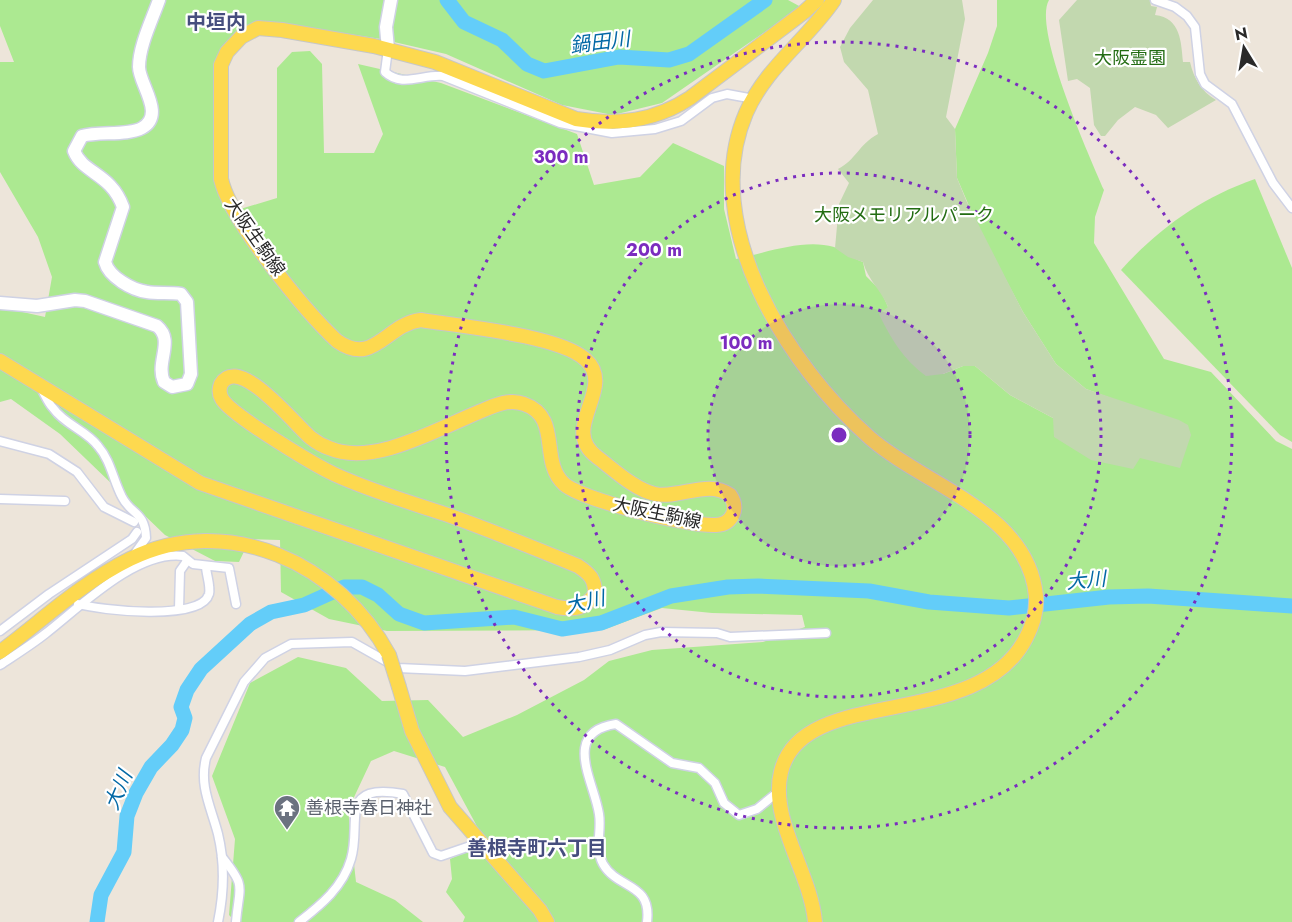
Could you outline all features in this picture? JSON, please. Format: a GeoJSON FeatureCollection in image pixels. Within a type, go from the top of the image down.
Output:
{"type":"FeatureCollection","features":[{"type":"Feature","properties":{"kind":"main road"},"geometry":{"type":"LineString","coordinates":[[0,303],[37,306],[75,300],[85,301],[157,326],[164,331],[165,339],[160,369],[164,382],[172,387],[187,384],[191,374],[187,302],[181,294],[143,292],[111,274],[107,269],[105,262],[123,207],[115,188],[82,163],[74,151],[82,136],[132,130],[142,128],[147,123],[152,106],[139,67],[159,0]]}},
{"type":"Feature","properties":{"kind":"main road"},"geometry":{"type":"LineString","coordinates":[[388,49],[386,27],[391,0]]}},
{"type":"Feature","properties":{"kind":"main road","name":"大阪生駒線"},"geometry":{"type":"LineString","coordinates":[[0,361],[200,483],[438,568],[557,607],[573,609],[583,607],[595,594],[595,583],[590,574],[578,566],[449,515],[337,476],[309,462],[226,405],[221,398],[219,389],[223,381],[229,377],[245,378],[312,440],[349,455],[380,452],[505,402],[522,403],[537,410],[547,428],[555,473],[567,487],[604,502],[650,515],[716,525],[732,516],[733,499],[724,490],[715,487],[670,495],[651,493],[594,455],[586,445],[582,422],[596,388],[592,368],[575,352],[548,343],[421,320],[403,325],[371,348],[350,348],[327,332],[241,224],[224,194],[221,179],[221,64],[227,52],[240,37],[258,28],[282,30],[388,49],[435,62],[576,118],[594,122],[634,121],[671,110],[690,98],[817,0]]}},
{"type":"Feature","properties":{"kind":"main road"},"geometry":{"type":"LineString","coordinates":[[815,922],[813,902],[783,820],[778,792],[781,770],[796,743],[820,726],[845,718],[951,695],[980,684],[1010,662],[1022,646],[1036,614],[1032,579],[1017,545],[992,520],[900,461],[871,439],[817,383],[768,312],[747,255],[734,191],[734,160],[738,138],[753,99],[772,70],[834,0]]}},
{"type":"Feature","properties":{"kind":"main road"},"geometry":{"type":"LineString","coordinates":[[0,652],[79,590],[132,558],[165,547],[216,542],[265,549],[315,572],[358,609],[377,633],[389,655],[412,731],[450,807],[479,843],[540,910],[547,922]]}},
{"type":"Feature","properties":{"kind":"street"},"geometry":{"type":"LineString","coordinates":[[1155,0],[1172,3],[1187,16],[1195,27],[1200,74],[1204,84],[1232,104],[1273,183],[1292,208]]}},
{"type":"Feature","properties":{"kind":"street"},"geometry":{"type":"LineString","coordinates":[[388,49],[386,72],[393,79],[400,81],[430,75],[443,76],[560,123],[612,133],[655,129],[681,121],[712,98],[727,94],[753,99]]}},
{"type":"Feature","properties":{"kind":"street"},"geometry":{"type":"LineString","coordinates":[[41,388],[52,409],[85,432],[100,448],[111,468],[122,498],[141,516],[146,538],[132,558]]}},
{"type":"Feature","properties":{"kind":"street"},"geometry":{"type":"LineString","coordinates":[[0,441],[49,454],[77,472],[104,507],[134,522]]}},
{"type":"Feature","properties":{"kind":"street"},"geometry":{"type":"LineString","coordinates":[[0,499],[65,501]]}},
{"type":"Feature","properties":{"kind":"street"},"geometry":{"type":"LineString","coordinates":[[0,631],[60,592],[132,539],[136,532]]}},
{"type":"Feature","properties":{"kind":"street"},"geometry":{"type":"LineString","coordinates":[[0,665],[45,634],[78,603],[102,587],[142,565],[177,555],[183,556],[187,561],[206,566],[230,568],[236,604]]}},
{"type":"Feature","properties":{"kind":"street"},"geometry":{"type":"LineString","coordinates":[[179,609],[180,571],[187,561]]}},
{"type":"Feature","properties":{"kind":"street"},"geometry":{"type":"LineString","coordinates":[[78,603],[149,614],[179,609],[204,601],[209,593],[206,566]]}},
{"type":"Feature","properties":{"kind":"street"},"geometry":{"type":"LineString","coordinates":[[218,922],[223,887],[222,856],[203,784],[206,758],[244,682],[265,658],[291,644],[352,642],[398,668],[465,671],[579,657],[610,650],[645,635],[661,632],[717,633],[730,637],[826,633]]}},
{"type":"Feature","properties":{"kind":"street"},"geometry":{"type":"LineString","coordinates":[[647,922],[649,911],[644,896],[608,871],[600,858],[597,839],[600,817],[583,752],[592,734],[604,726],[616,724],[672,763],[699,768],[715,783],[724,803],[739,815],[757,809],[778,792]]}},
{"type":"Feature","properties":{"kind":"street"},"geometry":{"type":"LineString","coordinates":[[299,922],[326,902],[344,876],[352,858],[354,814],[359,802],[370,792],[386,791],[403,794],[433,853],[441,856],[479,843]]}},
{"type":"Feature","properties":{"kind":"street"},"geometry":{"type":"LineString","coordinates":[[222,856],[239,877],[240,894],[236,922]]}},
{"type":"Feature","properties":{"kind":"green space"},"geometry":{"type":"Polygon","coordinates":[[[0,0],[788,0],[801,7],[662,103],[613,115],[562,105],[446,54],[381,39],[283,24],[257,24],[220,56],[216,160],[221,199],[227,213],[277,198],[277,68],[292,52],[310,51],[322,64],[324,153],[374,153],[383,134],[358,64],[441,83],[577,134],[594,185],[640,177],[673,143],[724,166],[724,209],[736,259],[797,245],[810,244],[837,248],[863,262],[866,276],[881,291],[888,307],[943,374],[963,366],[975,366],[1010,395],[1053,418],[1127,404],[1086,389],[1056,364],[1023,312],[979,229],[957,178],[955,129],[988,53],[997,26],[997,0],[1049,0],[1046,15],[1048,37],[1055,64],[1076,123],[1104,190],[1095,217],[1094,243],[1164,359],[1211,372],[1276,441],[1292,449],[1292,922],[463,922],[465,917],[446,892],[452,879],[450,859],[486,843],[445,767],[394,751],[371,761],[348,810],[356,882],[395,900],[423,922],[236,922],[229,915],[235,839],[212,776],[250,683],[298,657],[346,668],[382,701],[428,700],[463,737],[517,715],[584,680],[609,661],[652,650],[763,642],[805,627],[802,615],[712,613],[662,608],[603,630],[387,631],[329,619],[281,592],[280,540],[250,539],[239,562],[215,561],[165,535],[60,434],[11,399],[0,402],[0,307],[45,317],[52,277],[38,237],[0,172],[0,62],[14,62],[0,26],[0,0]]]}},
{"type":"Feature","properties":{"kind":"green space","name":"大阪メモリアルパーク"},"geometry":{"type":"Polygon","coordinates":[[[873,0],[962,0],[965,19],[946,117],[955,129],[957,178],[966,200],[1023,312],[1056,364],[1086,389],[1188,425],[1191,435],[1180,468],[1140,458],[1133,469],[1091,460],[1054,437],[1053,418],[1010,395],[975,366],[963,366],[943,374],[926,376],[904,356],[893,340],[879,314],[888,307],[863,262],[848,257],[835,248],[839,204],[849,183],[838,169],[849,161],[866,142],[878,134],[868,90],[844,62],[840,47],[850,28],[873,0]]]}},
{"type":"Feature","properties":{"kind":"green space","name":"大阪霊園"},"geometry":{"type":"Polygon","coordinates":[[[1077,0],[1150,0],[1151,6],[1157,7],[1155,15],[1164,17],[1175,26],[1180,39],[1183,62],[1190,62],[1199,84],[1216,100],[1168,128],[1156,115],[1135,107],[1118,120],[1105,136],[1101,136],[1094,125],[1090,88],[1077,79],[1068,81],[1059,20],[1077,0]]]}},
{"type":"Feature","properties":{"kind":"green space"},"geometry":{"type":"Polygon","coordinates":[[[1255,179],[1292,268],[1292,442],[1280,435],[1121,270],[1150,241],[1182,216],[1217,195],[1255,179]]]}},
{"type":"Feature","properties":{"kind":"waterway","name":"鍋田川"},"geometry":{"type":"LineString","coordinates":[[447,0],[464,22],[502,40],[527,64],[544,71],[619,57],[669,60],[689,54],[765,0]]}},
{"type":"Feature","properties":{"kind":"waterway","name":"大川"},"geometry":{"type":"LineString","coordinates":[[97,922],[101,895],[124,852],[127,816],[136,793],[151,767],[172,745],[182,730],[185,718],[181,707],[187,690],[201,669],[250,624],[271,612],[304,605],[344,587],[362,587],[378,595],[399,614],[424,623],[514,617],[562,629],[601,623],[671,596],[728,587],[758,586],[869,591],[929,602],[1009,608],[1109,597],[1148,596],[1292,606]]}},
{"type":"Feature","properties":{"kind":"place","name":"善根寺春日神社"},"geometry":{"type":"Point","coordinates":[287,831]}},
{"type":"Feature","properties":{"kind":"district","name":"中垣内"},"geometry":{"type":"Point","coordinates":[216,22]}},
{"type":"Feature","properties":{"kind":"district","name":"善根寺町六丁目"},"geometry":{"type":"Point","coordinates":[537,848]}}]}
